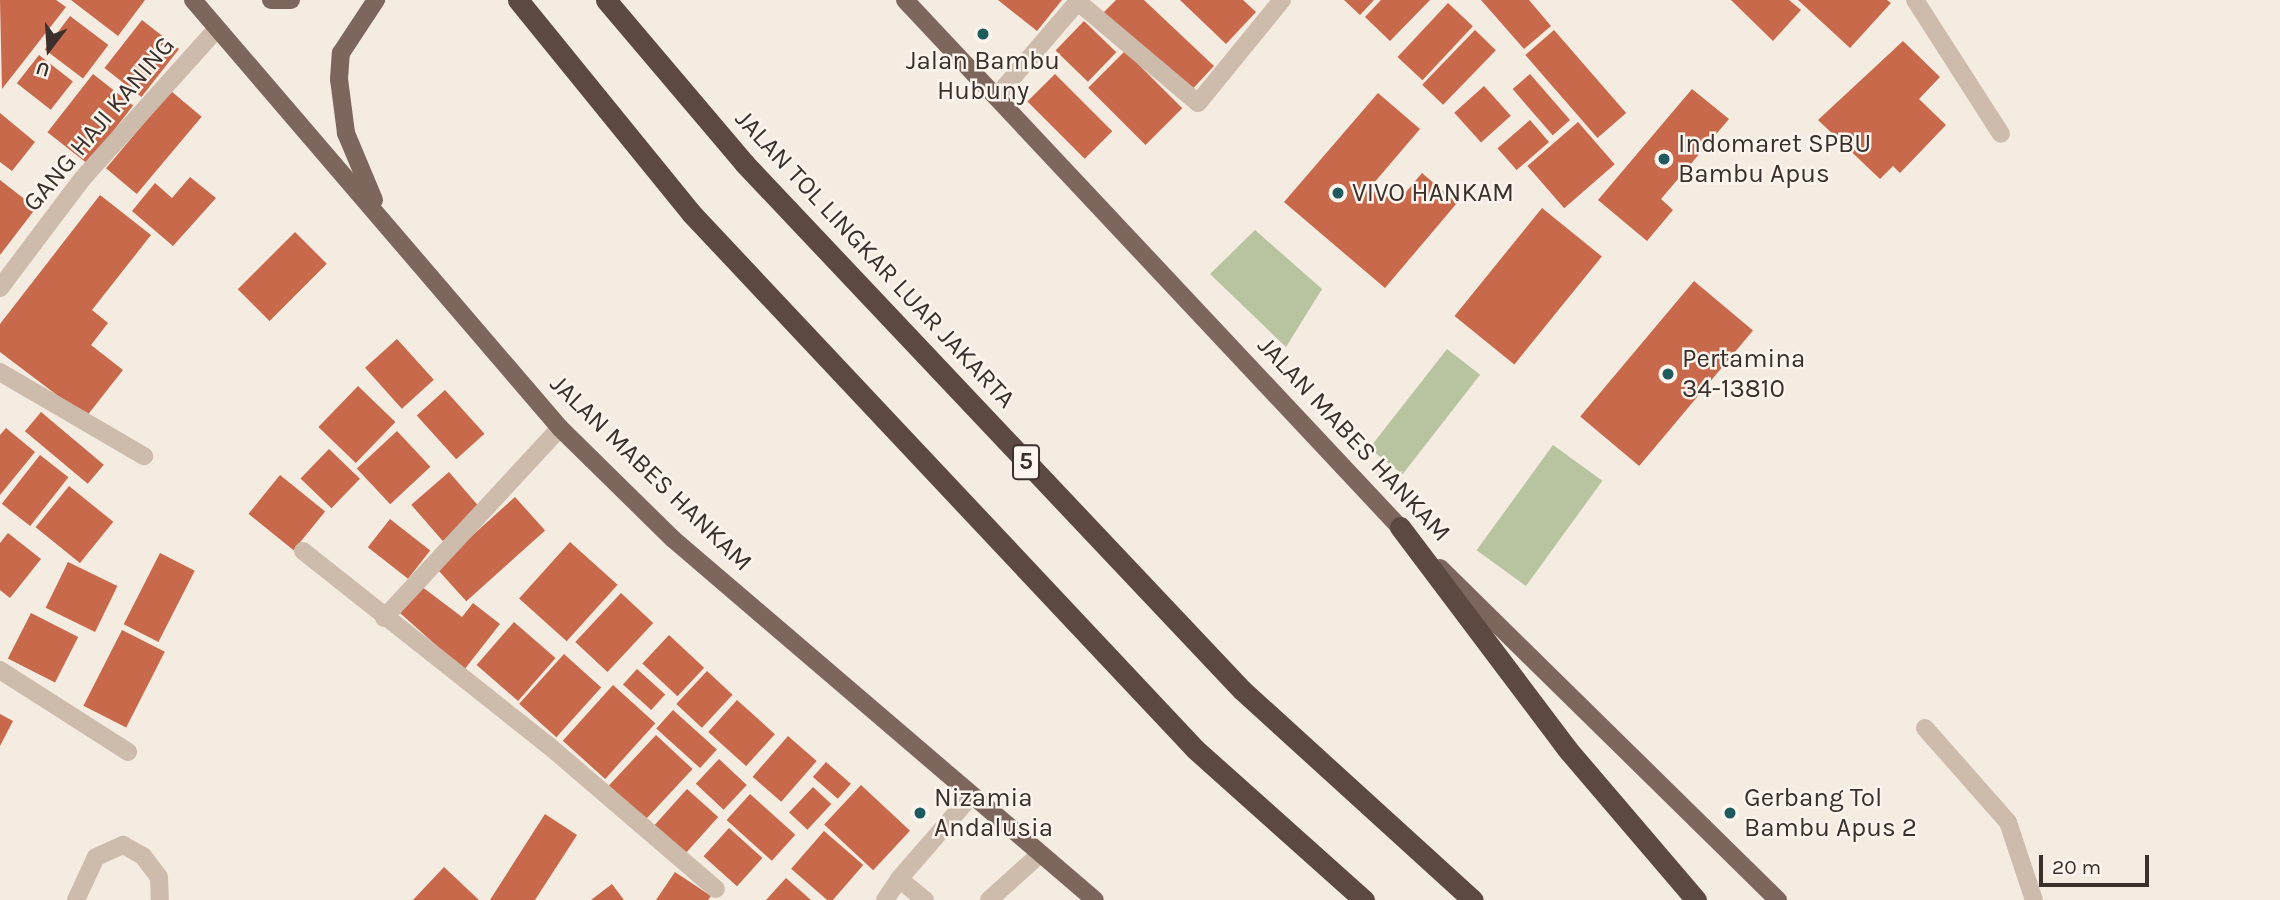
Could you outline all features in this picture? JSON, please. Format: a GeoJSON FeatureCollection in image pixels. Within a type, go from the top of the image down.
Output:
{"type":"FeatureCollection","features":[{"type":"Feature","properties":{"kind":"highway"},"geometry":{"type":"LineString","coordinates":[[518,0],[720,243],[1195,749],[1363,900]]}},
{"type":"Feature","properties":{"kind":"highway","name":"JALAN TOL LINGKAR LUAR JAKARTA"},"geometry":{"type":"LineString","coordinates":[[606,0],[744,163],[1242,691],[1473,900]]}},
{"type":"Feature","properties":{"kind":"highway"},"geometry":{"type":"LineString","coordinates":[[1400,527],[1568,750],[1696,900]]}},
{"type":"Feature","properties":{"kind":"main road","name":"JALAN MABES HANKAM"},"geometry":{"type":"LineString","coordinates":[[193,0],[216,30],[381,216],[560,428],[673,539],[1039,855],[1095,900]]}},
{"type":"Feature","properties":{"kind":"main road"},"geometry":{"type":"LineString","coordinates":[[271,0],[291,0]]}},
{"type":"Feature","properties":{"kind":"main road"},"geometry":{"type":"LineString","coordinates":[[376,0],[341,53],[339,79],[346,133],[381,216]]}},
{"type":"Feature","properties":{"kind":"main road","name":"JALAN MABES HANKAM"},"geometry":{"type":"LineString","coordinates":[[905,0],[1400,527],[1778,900]]}},
{"type":"Feature","properties":{"kind":"street"},"geometry":{"type":"LineString","coordinates":[[996,97],[1078,1],[1198,103],[1282,0]]}},
{"type":"Feature","properties":{"kind":"street"},"geometry":{"type":"LineString","coordinates":[[1915,0],[2001,134]]}},
{"type":"Feature","properties":{"kind":"street","name":"GANG HAJI KANING"},"geometry":{"type":"LineString","coordinates":[[0,288],[83,178],[216,30]]}},
{"type":"Feature","properties":{"kind":"street"},"geometry":{"type":"LineString","coordinates":[[0,372],[144,456]]}},
{"type":"Feature","properties":{"kind":"street"},"geometry":{"type":"LineString","coordinates":[[384,618],[560,428]]}},
{"type":"Feature","properties":{"kind":"street"},"geometry":{"type":"LineString","coordinates":[[303,551],[384,618],[548,745],[716,889]]}},
{"type":"Feature","properties":{"kind":"street"},"geometry":{"type":"LineString","coordinates":[[0,670],[128,752]]}},
{"type":"Feature","properties":{"kind":"street"},"geometry":{"type":"LineString","coordinates":[[1925,728],[2008,822],[2034,900]]}},
{"type":"Feature","properties":{"kind":"street"},"geometry":{"type":"LineString","coordinates":[[885,900],[899,879],[971,796]]}},
{"type":"Feature","properties":{"kind":"street"},"geometry":{"type":"LineString","coordinates":[[76,900],[96,857],[123,845],[144,856],[159,877],[160,900]]}},
{"type":"Feature","properties":{"kind":"street"},"geometry":{"type":"LineString","coordinates":[[989,900],[1039,855]]}},
{"type":"Feature","properties":{"kind":"street"},"geometry":{"type":"LineString","coordinates":[[899,879],[925,900]]}},
{"type":"Feature","properties":{"kind":"green space"},"geometry":{"type":"Polygon","coordinates":[[[1255,230],[1322,289],[1286,347],[1210,274],[1255,230]]]}},
{"type":"Feature","properties":{"kind":"green space"},"geometry":{"type":"Polygon","coordinates":[[[1447,349],[1480,375],[1403,474],[1369,448],[1447,349]]]}},
{"type":"Feature","properties":{"kind":"green space"},"geometry":{"type":"Polygon","coordinates":[[[1553,445],[1602,481],[1526,586],[1477,550],[1553,445]]]}},
{"type":"Feature","properties":{"kind":"building"},"geometry":{"type":"Polygon","coordinates":[[[0,0],[56,0],[66,7],[2,89],[0,0]]]}},
{"type":"Feature","properties":{"kind":"building"},"geometry":{"type":"Polygon","coordinates":[[[71,0],[145,0],[118,36],[71,0]]]}},
{"type":"Feature","properties":{"kind":"building"},"geometry":{"type":"Polygon","coordinates":[[[998,0],[1062,0],[1037,31],[998,0]]]}},
{"type":"Feature","properties":{"kind":"building"},"geometry":{"type":"Polygon","coordinates":[[[1116,0],[1144,0],[1214,66],[1186,96],[1102,14],[1116,0]]]}},
{"type":"Feature","properties":{"kind":"building"},"geometry":{"type":"Polygon","coordinates":[[[1180,0],[1243,0],[1256,12],[1226,44],[1180,0]]]}},
{"type":"Feature","properties":{"kind":"building"},"geometry":{"type":"Polygon","coordinates":[[[1344,0],[1374,0],[1360,15],[1344,0]]]}},
{"type":"Feature","properties":{"kind":"building"},"geometry":{"type":"Polygon","coordinates":[[[1381,0],[1430,0],[1390,41],[1365,17],[1381,0]]]}},
{"type":"Feature","properties":{"kind":"building"},"geometry":{"type":"Polygon","coordinates":[[[1481,0],[1529,0],[1551,26],[1524,49],[1481,0]]]}},
{"type":"Feature","properties":{"kind":"building"},"geometry":{"type":"Polygon","coordinates":[[[1731,0],[1789,0],[1801,10],[1773,41],[1731,0]]]}},
{"type":"Feature","properties":{"kind":"building"},"geometry":{"type":"Polygon","coordinates":[[[1798,0],[1887,0],[1891,3],[1850,48],[1798,0]]]}},
{"type":"Feature","properties":{"kind":"building"},"geometry":{"type":"Polygon","coordinates":[[[1448,3],[1473,26],[1422,80],[1398,57],[1448,3]]]}},
{"type":"Feature","properties":{"kind":"building"},"geometry":{"type":"Polygon","coordinates":[[[70,16],[108,45],[83,78],[45,50],[70,16]]]}},
{"type":"Feature","properties":{"kind":"building"},"geometry":{"type":"Polygon","coordinates":[[[142,20],[179,49],[141,97],[104,68],[142,20]]]}},
{"type":"Feature","properties":{"kind":"building"},"geometry":{"type":"Polygon","coordinates":[[[1084,21],[1116,52],[1088,82],[1056,50],[1084,21]]]}},
{"type":"Feature","properties":{"kind":"building"},"geometry":{"type":"Polygon","coordinates":[[[1475,30],[1496,50],[1443,105],[1422,85],[1475,30]]]}},
{"type":"Feature","properties":{"kind":"building"},"geometry":{"type":"Polygon","coordinates":[[[1554,30],[1626,113],[1597,138],[1525,55],[1554,30]]]}},
{"type":"Feature","properties":{"kind":"building"},"geometry":{"type":"Polygon","coordinates":[[[1903,41],[1940,77],[1919,99],[1946,125],[1900,173],[1893,166],[1880,179],[1818,120],[1903,41]]]}},
{"type":"Feature","properties":{"kind":"building"},"geometry":{"type":"Polygon","coordinates":[[[1125,51],[1182,108],[1146,145],[1088,88],[1125,51]]]}},
{"type":"Feature","properties":{"kind":"building"},"geometry":{"type":"Polygon","coordinates":[[[39,55],[73,81],[51,110],[17,83],[39,55]]]}},
{"type":"Feature","properties":{"kind":"building"},"geometry":{"type":"Polygon","coordinates":[[[93,74],[133,105],[88,164],[47,132],[93,74]]]}},
{"type":"Feature","properties":{"kind":"building"},"geometry":{"type":"Polygon","coordinates":[[[1055,74],[1112,131],[1085,159],[1027,102],[1055,74]]]}},
{"type":"Feature","properties":{"kind":"building"},"geometry":{"type":"Polygon","coordinates":[[[1530,74],[1570,120],[1553,135],[1513,89],[1530,74]]]}},
{"type":"Feature","properties":{"kind":"building"},"geometry":{"type":"Polygon","coordinates":[[[1484,86],[1511,116],[1481,142],[1454,113],[1484,86]]]}},
{"type":"Feature","properties":{"kind":"building","name":"Indomaret SPBU Bambu Apus"},"geometry":{"type":"Polygon","coordinates":[[[1692,89],[1729,119],[1661,199],[1673,210],[1647,241],[1598,200],[1692,89]]]}},
{"type":"Feature","properties":{"kind":"building"},"geometry":{"type":"Polygon","coordinates":[[[171,91],[202,117],[137,194],[106,168],[171,91]]]}},
{"type":"Feature","properties":{"kind":"building","name":"VIVO HANKAM"},"geometry":{"type":"Polygon","coordinates":[[[1378,93],[1420,129],[1373,184],[1396,204],[1422,173],[1457,203],[1385,288],[1284,202],[1378,93]]]}},
{"type":"Feature","properties":{"kind":"building"},"geometry":{"type":"Polygon","coordinates":[[[0,113],[35,142],[12,171],[0,162],[0,113]]]}},
{"type":"Feature","properties":{"kind":"building"},"geometry":{"type":"Polygon","coordinates":[[[1530,120],[1549,142],[1517,170],[1498,148],[1530,120]]]}},
{"type":"Feature","properties":{"kind":"building"},"geometry":{"type":"Polygon","coordinates":[[[1578,122],[1615,164],[1564,208],[1527,166],[1578,122]]]}},
{"type":"Feature","properties":{"kind":"building"},"geometry":{"type":"Polygon","coordinates":[[[190,177],[216,198],[173,246],[132,211],[155,183],[172,198],[190,177]]]}},
{"type":"Feature","properties":{"kind":"building"},"geometry":{"type":"Polygon","coordinates":[[[0,180],[36,208],[0,255],[0,180]]]}},
{"type":"Feature","properties":{"kind":"building"},"geometry":{"type":"Polygon","coordinates":[[[100,195],[151,235],[92,310],[108,323],[91,345],[123,370],[86,417],[0,352],[0,324],[100,195]]]}},
{"type":"Feature","properties":{"kind":"building"},"geometry":{"type":"Polygon","coordinates":[[[1542,208],[1602,256],[1514,364],[1455,316],[1542,208]]]}},
{"type":"Feature","properties":{"kind":"building"},"geometry":{"type":"Polygon","coordinates":[[[295,232],[327,264],[270,321],[238,289],[295,232]]]}},
{"type":"Feature","properties":{"kind":"building","name":"Pertamina 34-13810"},"geometry":{"type":"Polygon","coordinates":[[[1694,281],[1753,330],[1639,466],[1580,417],[1694,281]]]}},
{"type":"Feature","properties":{"kind":"building"},"geometry":{"type":"Polygon","coordinates":[[[397,339],[434,380],[402,409],[365,368],[397,339]]]}},
{"type":"Feature","properties":{"kind":"building"},"geometry":{"type":"Polygon","coordinates":[[[358,386],[395,422],[356,463],[318,427],[358,386]]]}},
{"type":"Feature","properties":{"kind":"building"},"geometry":{"type":"Polygon","coordinates":[[[445,390],[484,434],[456,459],[417,415],[445,390]]]}},
{"type":"Feature","properties":{"kind":"building"},"geometry":{"type":"Polygon","coordinates":[[[41,412],[104,465],[88,484],[25,431],[41,412]]]}},
{"type":"Feature","properties":{"kind":"building"},"geometry":{"type":"Polygon","coordinates":[[[6,428],[35,452],[0,495],[0,435],[6,428]]]}},
{"type":"Feature","properties":{"kind":"building"},"geometry":{"type":"Polygon","coordinates":[[[397,431],[430,467],[390,504],[357,469],[397,431]]]}},
{"type":"Feature","properties":{"kind":"building"},"geometry":{"type":"Polygon","coordinates":[[[329,449],[360,479],[331,508],[301,478],[329,449]]]}},
{"type":"Feature","properties":{"kind":"building"},"geometry":{"type":"Polygon","coordinates":[[[40,455],[68,477],[30,526],[2,504],[40,455]]]}},
{"type":"Feature","properties":{"kind":"building"},"geometry":{"type":"Polygon","coordinates":[[[449,472],[480,508],[443,541],[411,505],[449,472]]]}},
{"type":"Feature","properties":{"kind":"building"},"geometry":{"type":"Polygon","coordinates":[[[280,475],[325,512],[294,550],[249,514],[280,475]]]}},
{"type":"Feature","properties":{"kind":"building"},"geometry":{"type":"Polygon","coordinates":[[[69,486],[113,522],[80,563],[36,527],[69,486]]]}},
{"type":"Feature","properties":{"kind":"building"},"geometry":{"type":"Polygon","coordinates":[[[515,497],[545,530],[466,601],[436,568],[515,497]]]}},
{"type":"Feature","properties":{"kind":"building"},"geometry":{"type":"Polygon","coordinates":[[[390,519],[430,550],[408,579],[368,547],[390,519]]]}},
{"type":"Feature","properties":{"kind":"building"},"geometry":{"type":"Polygon","coordinates":[[[8,533],[41,559],[10,598],[0,590],[0,543],[8,533]]]}},
{"type":"Feature","properties":{"kind":"building"},"geometry":{"type":"Polygon","coordinates":[[[570,542],[618,585],[567,641],[519,598],[570,542]]]}},
{"type":"Feature","properties":{"kind":"building"},"geometry":{"type":"Polygon","coordinates":[[[160,553],[195,571],[158,642],[124,624],[160,553]]]}},
{"type":"Feature","properties":{"kind":"building"},"geometry":{"type":"Polygon","coordinates":[[[68,562],[117,586],[95,632],[46,608],[68,562]]]}},
{"type":"Feature","properties":{"kind":"building"},"geometry":{"type":"Polygon","coordinates":[[[421,586],[462,617],[473,603],[500,624],[464,670],[400,613],[421,586]]]}},
{"type":"Feature","properties":{"kind":"building"},"geometry":{"type":"Polygon","coordinates":[[[621,593],[653,623],[607,672],[575,642],[621,593]]]}},
{"type":"Feature","properties":{"kind":"building"},"geometry":{"type":"Polygon","coordinates":[[[31,613],[78,637],[55,683],[8,658],[31,613]]]}},
{"type":"Feature","properties":{"kind":"building"},"geometry":{"type":"Polygon","coordinates":[[[514,622],[556,658],[518,701],[477,665],[514,622]]]}},
{"type":"Feature","properties":{"kind":"building"},"geometry":{"type":"Polygon","coordinates":[[[122,630],[165,652],[126,728],[83,706],[122,630]]]}},
{"type":"Feature","properties":{"kind":"building"},"geometry":{"type":"Polygon","coordinates":[[[669,635],[704,668],[678,696],[642,664],[669,635]]]}},
{"type":"Feature","properties":{"kind":"building"},"geometry":{"type":"Polygon","coordinates":[[[564,654],[601,687],[556,737],[519,704],[564,654]]]}},
{"type":"Feature","properties":{"kind":"building"},"geometry":{"type":"Polygon","coordinates":[[[637,669],[665,694],[651,710],[623,685],[637,669]]]}},
{"type":"Feature","properties":{"kind":"building"},"geometry":{"type":"Polygon","coordinates":[[[707,671],[733,695],[702,728],[676,704],[707,671]]]}},
{"type":"Feature","properties":{"kind":"building"},"geometry":{"type":"Polygon","coordinates":[[[613,685],[655,723],[605,779],[563,741],[613,685]]]}},
{"type":"Feature","properties":{"kind":"building"},"geometry":{"type":"Polygon","coordinates":[[[737,700],[775,734],[746,766],[708,732],[737,700]]]}},
{"type":"Feature","properties":{"kind":"building"},"geometry":{"type":"Polygon","coordinates":[[[673,710],[717,749],[700,768],[656,729],[673,710]]]}},
{"type":"Feature","properties":{"kind":"building"},"geometry":{"type":"Polygon","coordinates":[[[0,714],[13,721],[0,746],[0,714]]]}},
{"type":"Feature","properties":{"kind":"building"},"geometry":{"type":"Polygon","coordinates":[[[656,735],[693,769],[646,820],[609,785],[656,735]]]}},
{"type":"Feature","properties":{"kind":"building"},"geometry":{"type":"Polygon","coordinates":[[[788,736],[817,761],[781,802],[753,777],[788,736]]]}},
{"type":"Feature","properties":{"kind":"building"},"geometry":{"type":"Polygon","coordinates":[[[719,759],[747,785],[724,810],[696,784],[719,759]]]}},
{"type":"Feature","properties":{"kind":"building"},"geometry":{"type":"Polygon","coordinates":[[[826,762],[851,784],[838,799],[813,777],[826,762]]]}},
{"type":"Feature","properties":{"kind":"building"},"geometry":{"type":"Polygon","coordinates":[[[861,785],[910,831],[873,870],[824,824],[861,785]]]}},
{"type":"Feature","properties":{"kind":"building"},"geometry":{"type":"Polygon","coordinates":[[[813,787],[831,804],[807,830],[789,813],[813,787]]]}},
{"type":"Feature","properties":{"kind":"building"},"geometry":{"type":"Polygon","coordinates":[[[687,789],[718,817],[685,854],[654,825],[687,789]]]}},
{"type":"Feature","properties":{"kind":"building"},"geometry":{"type":"Polygon","coordinates":[[[750,794],[795,835],[772,861],[727,820],[750,794]]]}},
{"type":"Feature","properties":{"kind":"building"},"geometry":{"type":"Polygon","coordinates":[[[545,814],[577,835],[535,900],[490,900],[545,814]]]}},
{"type":"Feature","properties":{"kind":"building"},"geometry":{"type":"Polygon","coordinates":[[[729,828],[762,858],[737,886],[704,856],[729,828]]]}},
{"type":"Feature","properties":{"kind":"building"},"geometry":{"type":"Polygon","coordinates":[[[824,831],[863,865],[833,900],[827,900],[791,869],[824,831]]]}},
{"type":"Feature","properties":{"kind":"building"},"geometry":{"type":"Polygon","coordinates":[[[444,867],[479,900],[413,900],[444,867]]]}},
{"type":"Feature","properties":{"kind":"building"},"geometry":{"type":"Polygon","coordinates":[[[675,872],[711,896],[708,900],[656,900],[675,872]]]}},
{"type":"Feature","properties":{"kind":"building"},"geometry":{"type":"Polygon","coordinates":[[[786,878],[811,900],[766,900],[786,878]]]}},
{"type":"Feature","properties":{"kind":"building"},"geometry":{"type":"Polygon","coordinates":[[[612,884],[624,900],[591,900],[612,884]]]}},
{"type":"Feature","properties":{"kind":"place","name":"Jalan Bambu Hubuny"},"geometry":{"type":"Point","coordinates":[983,34]}},
{"type":"Feature","properties":{"kind":"place","name":"Indomaret SPBU Bambu Apus"},"geometry":{"type":"Point","coordinates":[1664,159]}},
{"type":"Feature","properties":{"kind":"place","name":"VIVO HANKAM"},"geometry":{"type":"Point","coordinates":[1338,193]}},
{"type":"Feature","properties":{"kind":"place","name":"Pertamina 34-13810"},"geometry":{"type":"Point","coordinates":[1668,374]}},
{"type":"Feature","properties":{"kind":"place","name":"Nizamia Andalusia"},"geometry":{"type":"Point","coordinates":[920,813]}},
{"type":"Feature","properties":{"kind":"place","name":"Gerbang Tol Bambu Apus 2"},"geometry":{"type":"Point","coordinates":[1730,813]}}]}
